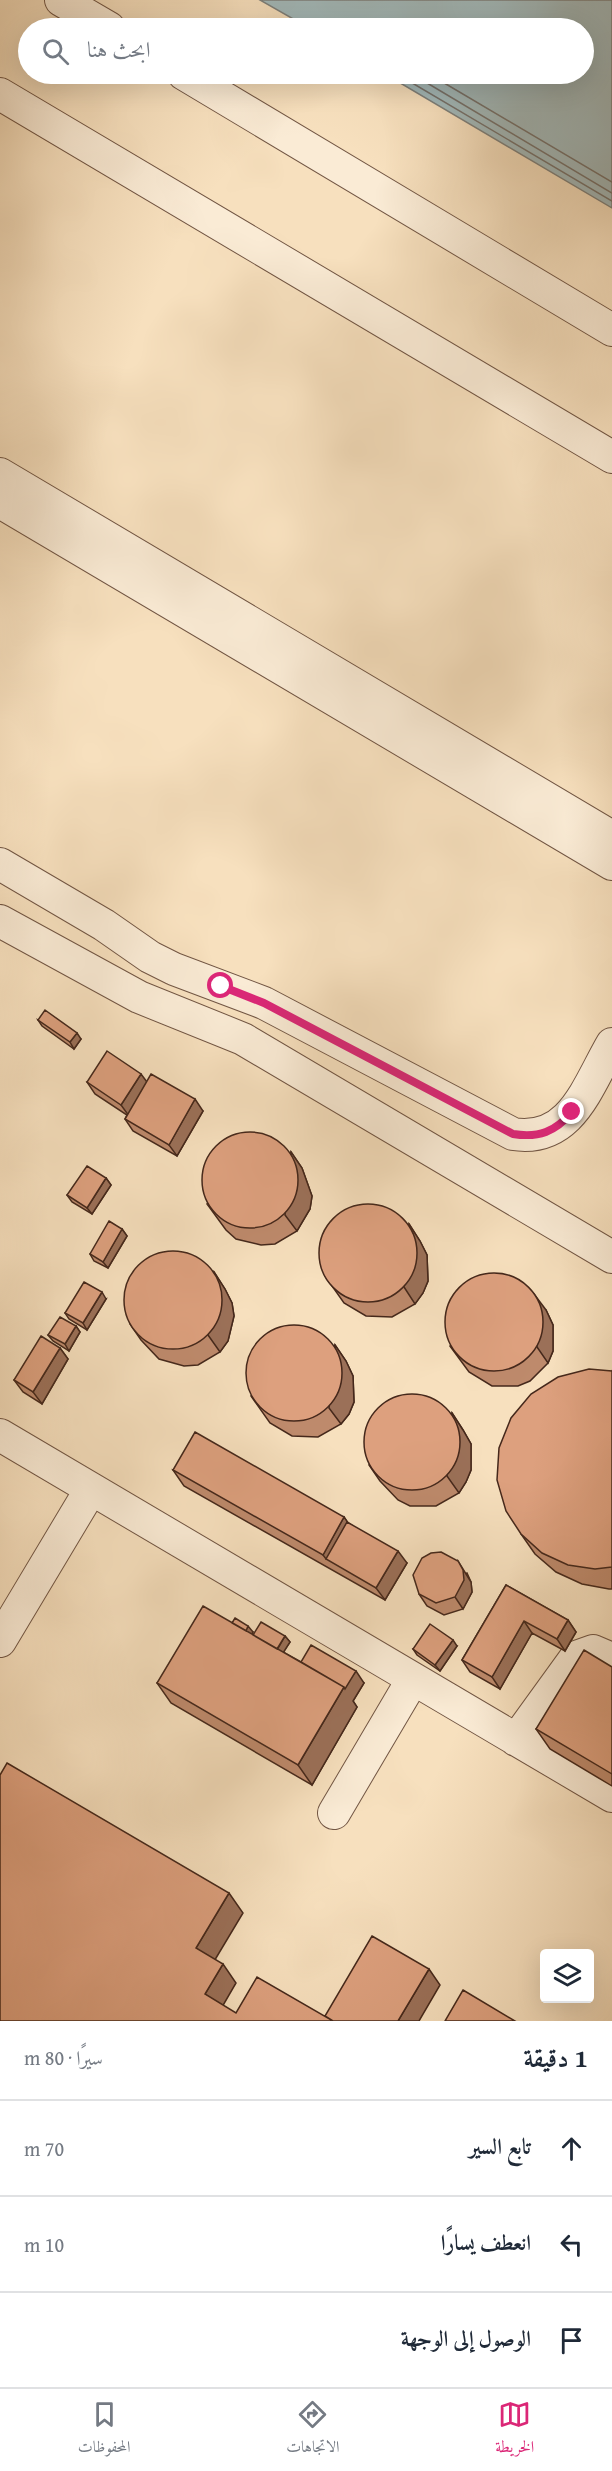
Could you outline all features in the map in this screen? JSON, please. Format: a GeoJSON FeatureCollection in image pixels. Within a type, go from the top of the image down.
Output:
{"type":"FeatureCollection","features":[{"type":"Feature","properties":{"kind":"lane"},"geometry":{"type":"LineString","coordinates":[[61,0],[92,18]]}},
{"type":"Feature","properties":{"kind":"lane"},"geometry":{"type":"LineString","coordinates":[[201,84],[612,330]]}},
{"type":"Feature","properties":{"kind":"lane"},"geometry":{"type":"LineString","coordinates":[[0,94],[612,458]]}},
{"type":"Feature","properties":{"kind":"lane"},"geometry":{"type":"LineString","coordinates":[[0,474],[612,837]]}},
{"type":"Feature","properties":{"kind":"lane"},"geometry":{"type":"LineString","coordinates":[[0,502],[612,864]]}},
{"type":"Feature","properties":{"kind":"lane"},"geometry":{"type":"LineString","coordinates":[[0,864],[104,926],[150,957],[174,969],[264,1003],[513,1134],[530,1136],[547,1133],[561,1124],[572,1112],[612,1044]]}},
{"type":"Feature","properties":{"kind":"lane"},"geometry":{"type":"LineString","coordinates":[[0,921],[131,993],[243,1039],[612,1257]]}},
{"type":"Feature","properties":{"kind":"lane"},"geometry":{"type":"LineString","coordinates":[[0,1435],[612,1796]]}},
{"type":"Feature","properties":{"kind":"lane"},"geometry":{"type":"LineString","coordinates":[[0,1641],[91,1489]]}},
{"type":"Feature","properties":{"kind":"lane"},"geometry":{"type":"LineString","coordinates":[[516,1740],[576,1657],[593,1651],[612,1659]]}},
{"type":"Feature","properties":{"kind":"lane"},"geometry":{"type":"LineString","coordinates":[[334,1813],[413,1679]]}},
{"type":"Feature","properties":{"kind":"water"},"geometry":{"type":"Polygon","coordinates":[[[260,0],[612,0],[612,208],[402,84],[594,84],[594,18],[292,18],[260,0]]]}},
{"type":"Feature","properties":{"kind":"building"},"geometry":{"type":"Polygon","coordinates":[[[45,1010],[77,1033],[70,1042],[38,1020],[45,1010]]]}},
{"type":"Feature","properties":{"kind":"building"},"geometry":{"type":"Polygon","coordinates":[[[107,1051],[141,1074],[121,1105],[87,1082],[107,1051]]]}},
{"type":"Feature","properties":{"kind":"building"},"geometry":{"type":"Polygon","coordinates":[[[151,1074],[195,1099],[169,1145],[125,1119],[151,1074]]]}},
{"type":"Feature","properties":{"kind":"building"},"geometry":{"type":"Polygon","coordinates":[[[241,1132],[259,1132],[277,1140],[290,1153],[298,1171],[295,1199],[277,1220],[259,1228],[241,1228],[223,1220],[210,1207],[202,1189],[202,1171],[210,1153],[223,1140],[241,1132]]]}},
{"type":"Feature","properties":{"kind":"building"},"geometry":{"type":"Polygon","coordinates":[[[87,1166],[106,1178],[87,1208],[67,1195],[87,1166]]]}},
{"type":"Feature","properties":{"kind":"building"},"geometry":{"type":"Polygon","coordinates":[[[368,1204],[387,1208],[402,1219],[413,1234],[417,1253],[413,1272],[402,1287],[387,1298],[368,1302],[349,1298],[334,1287],[323,1272],[319,1253],[323,1234],[334,1219],[349,1208],[368,1204]]]}},
{"type":"Feature","properties":{"kind":"building"},"geometry":{"type":"Polygon","coordinates":[[[109,1221],[122,1229],[103,1262],[90,1254],[109,1221]]]}},
{"type":"Feature","properties":{"kind":"building"},"geometry":{"type":"Polygon","coordinates":[[[173,1251],[192,1255],[207,1266],[218,1281],[222,1300],[218,1319],[207,1334],[192,1345],[173,1349],[154,1345],[139,1334],[128,1319],[124,1300],[128,1281],[139,1266],[154,1255],[173,1251]]]}},
{"type":"Feature","properties":{"kind":"building"},"geometry":{"type":"Polygon","coordinates":[[[494,1273],[513,1277],[528,1288],[539,1303],[543,1322],[539,1341],[528,1356],[513,1367],[494,1371],[475,1367],[460,1356],[449,1341],[445,1322],[449,1303],[460,1288],[475,1277],[494,1273]]]}},
{"type":"Feature","properties":{"kind":"building"},"geometry":{"type":"Polygon","coordinates":[[[84,1282],[102,1292],[83,1323],[65,1313],[84,1282]]]}},
{"type":"Feature","properties":{"kind":"building"},"geometry":{"type":"Polygon","coordinates":[[[60,1317],[76,1326],[65,1344],[48,1335],[60,1317]]]}},
{"type":"Feature","properties":{"kind":"building"},"geometry":{"type":"Polygon","coordinates":[[[285,1325],[303,1325],[321,1333],[334,1346],[342,1364],[339,1392],[321,1413],[303,1421],[285,1421],[267,1413],[254,1400],[246,1382],[246,1364],[254,1346],[267,1333],[285,1325]]]}},
{"type":"Feature","properties":{"kind":"building"},"geometry":{"type":"Polygon","coordinates":[[[41,1336],[60,1348],[33,1392],[14,1380],[41,1336]]]}},
{"type":"Feature","properties":{"kind":"building"},"geometry":{"type":"Polygon","coordinates":[[[589,1369],[612,1371],[612,1567],[595,1569],[568,1565],[542,1553],[521,1534],[506,1511],[497,1480],[499,1448],[511,1418],[531,1394],[558,1377],[589,1369]]]}},
{"type":"Feature","properties":{"kind":"building"},"geometry":{"type":"Polygon","coordinates":[[[403,1394],[421,1394],[439,1402],[452,1415],[460,1433],[457,1461],[439,1482],[421,1490],[403,1490],[385,1482],[372,1469],[364,1451],[364,1433],[372,1415],[385,1402],[403,1394]]]}},
{"type":"Feature","properties":{"kind":"building"},"geometry":{"type":"Polygon","coordinates":[[[195,1432],[344,1517],[323,1555],[173,1470],[195,1432]]]}},
{"type":"Feature","properties":{"kind":"building"},"geometry":{"type":"Polygon","coordinates":[[[347,1522],[398,1551],[376,1588],[326,1559],[347,1522]]]}},
{"type":"Feature","properties":{"kind":"building"},"geometry":{"type":"Polygon","coordinates":[[[441,1552],[458,1561],[463,1570],[464,1580],[455,1597],[436,1603],[419,1594],[413,1575],[422,1558],[431,1553],[441,1552]]]}},
{"type":"Feature","properties":{"kind":"building"},"geometry":{"type":"Polygon","coordinates":[[[506,1585],[568,1620],[557,1639],[524,1621],[492,1677],[462,1660],[506,1585]]]}},
{"type":"Feature","properties":{"kind":"building"},"geometry":{"type":"Polygon","coordinates":[[[203,1606],[344,1687],[298,1765],[157,1683],[203,1606]]]}},
{"type":"Feature","properties":{"kind":"building"},"geometry":{"type":"Polygon","coordinates":[[[235,1618],[248,1626],[246,1631],[232,1623],[235,1618]]]}},
{"type":"Feature","properties":{"kind":"building"},"geometry":{"type":"Polygon","coordinates":[[[261,1622],[285,1636],[277,1649],[253,1635],[261,1622]]]}},
{"type":"Feature","properties":{"kind":"building"},"geometry":{"type":"Polygon","coordinates":[[[430,1624],[453,1640],[435,1665],[413,1649],[430,1624]]]}},
{"type":"Feature","properties":{"kind":"building"},"geometry":{"type":"Polygon","coordinates":[[[311,1645],[356,1671],[345,1689],[301,1662],[311,1645]]]}},
{"type":"Feature","properties":{"kind":"building"},"geometry":{"type":"Polygon","coordinates":[[[584,1650],[612,1667],[612,1774],[536,1729],[584,1650]]]}},
{"type":"Feature","properties":{"kind":"building"},"geometry":{"type":"Polygon","coordinates":[[[7,1763],[229,1893],[196,1948],[223,1964],[205,1994],[236,2013],[257,1977],[333,2021],[0,2021],[0,1775],[7,1763]]]}},
{"type":"Feature","properties":{"kind":"building"},"geometry":{"type":"Polygon","coordinates":[[[372,1936],[429,1969],[398,2021],[333,2021],[325,2016],[372,1936]]]}},
{"type":"Feature","properties":{"kind":"building"},"geometry":{"type":"Polygon","coordinates":[[[463,1990],[515,2021],[445,2021],[463,1990]]]}},
{"type":"Feature","properties":{"kind":"route"},"geometry":{"type":"LineString","coordinates":[[221,986],[264,1003],[513,1134],[530,1136],[547,1133],[561,1124],[572,1112]]}}]}
